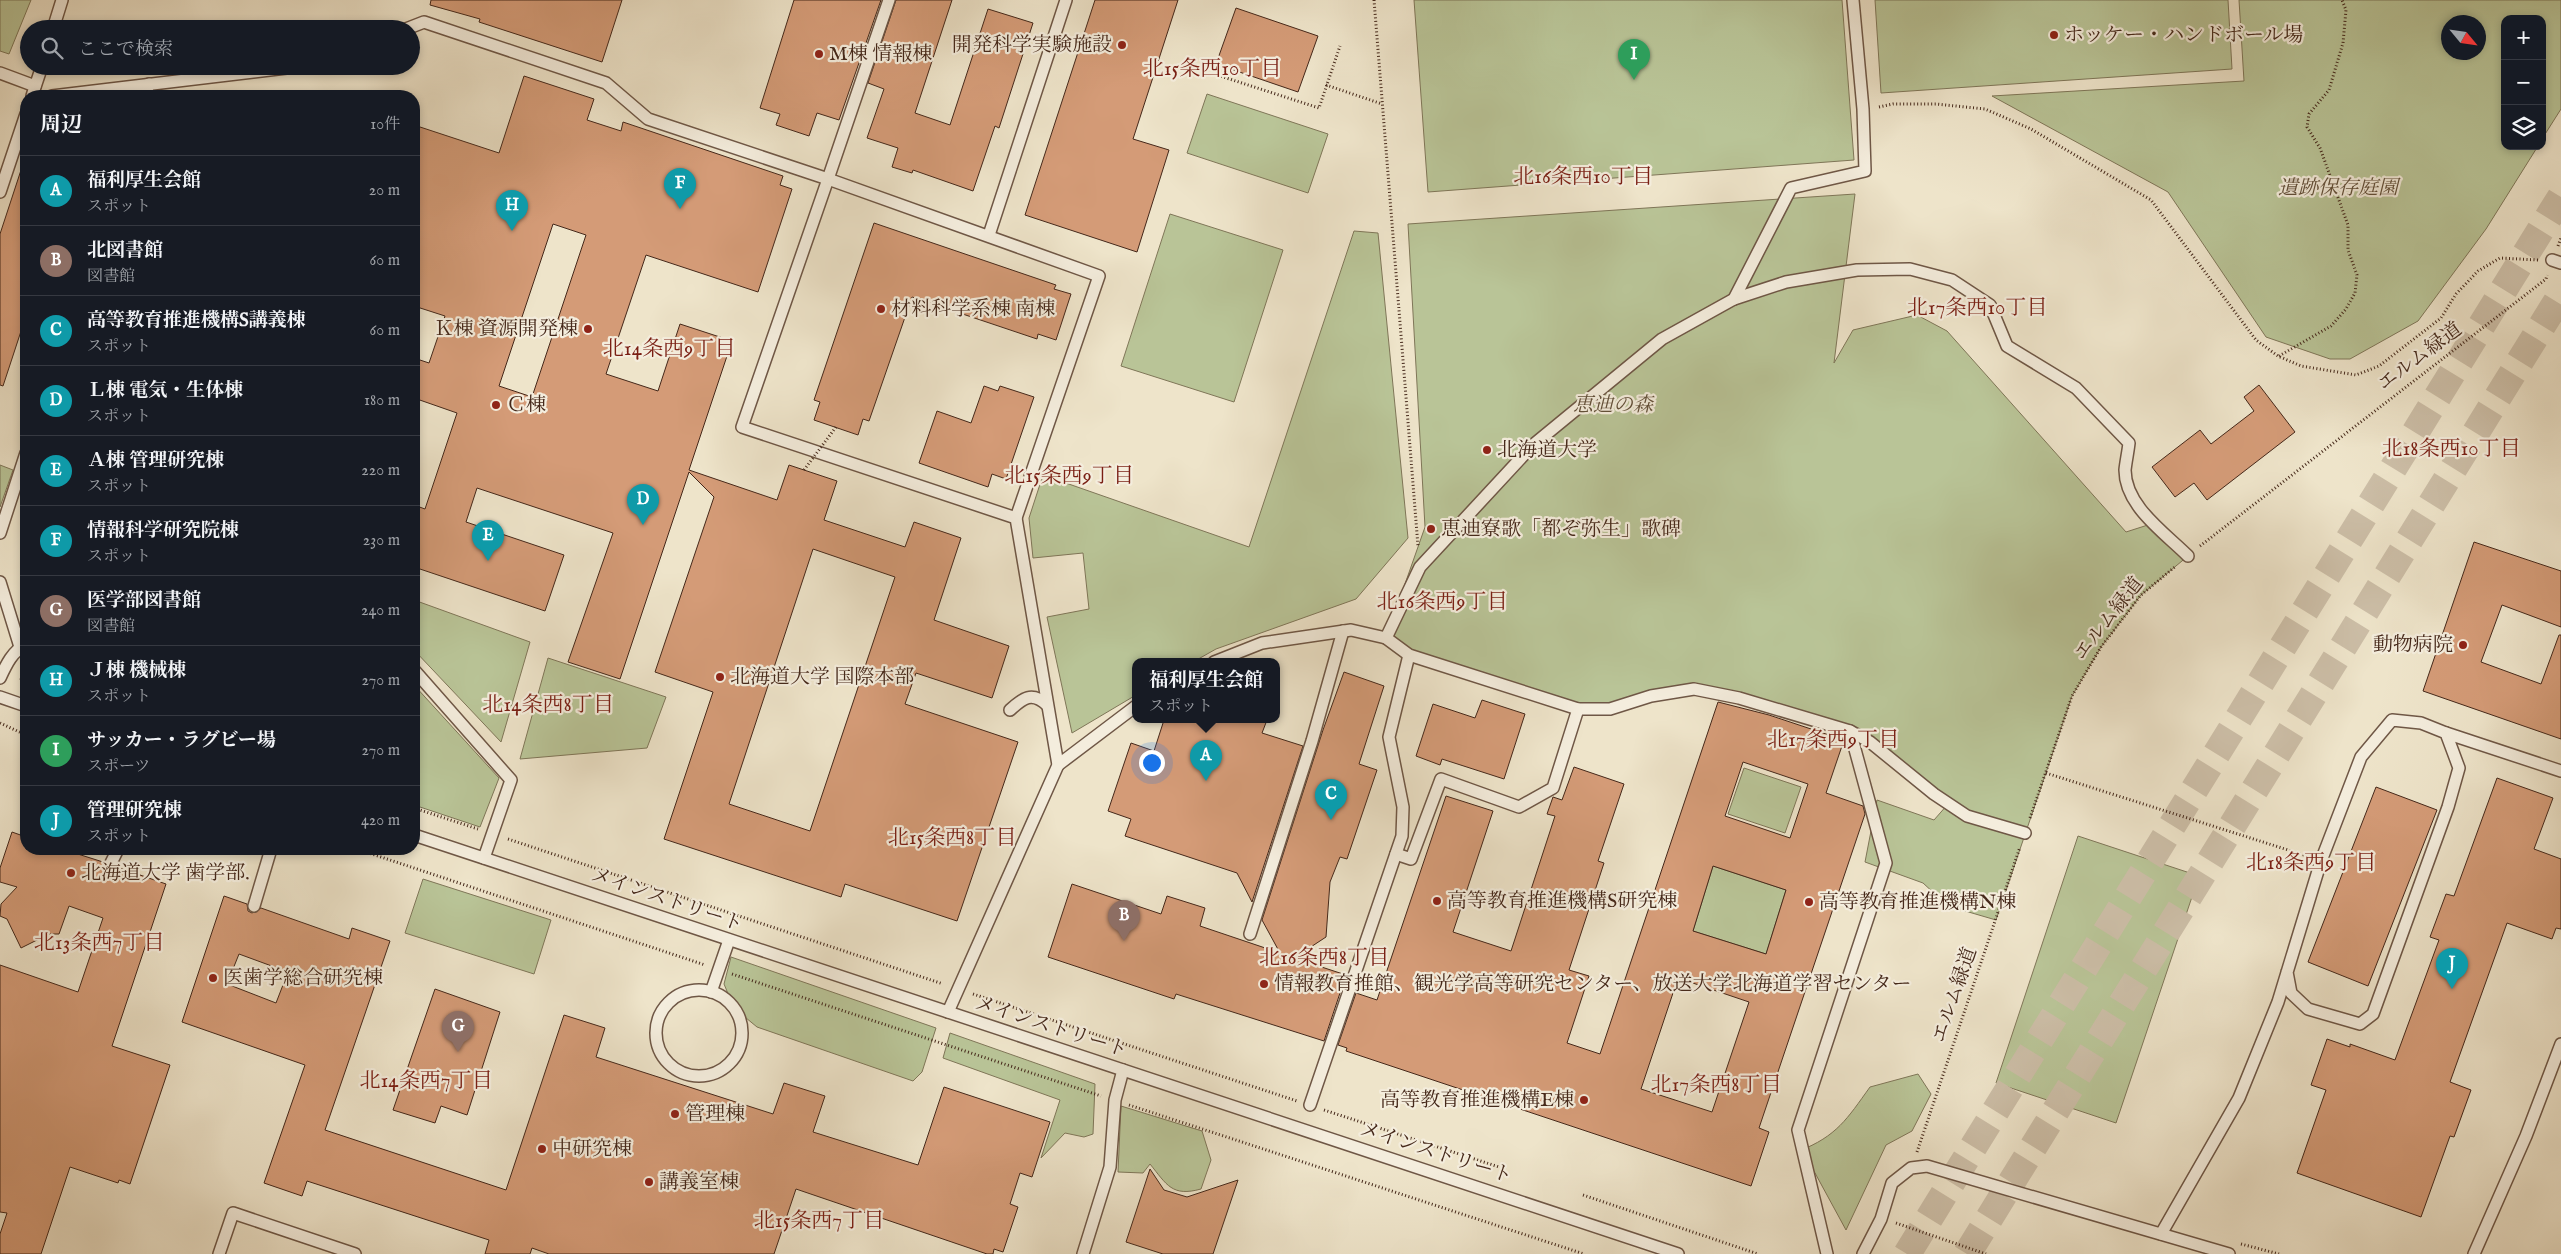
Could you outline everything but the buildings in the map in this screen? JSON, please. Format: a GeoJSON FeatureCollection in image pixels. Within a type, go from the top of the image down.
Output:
{"type":"FeatureCollection","features":[{"type":"Feature","properties":{"kind":"lane"},"geometry":{"type":"LineString","coordinates":[[56,20],[62,0]]}},
{"type":"Feature","properties":{"kind":"lane"},"geometry":{"type":"LineString","coordinates":[[889,0],[742,427],[1016,518]]}},
{"type":"Feature","properties":{"kind":"lane"},"geometry":{"type":"LineString","coordinates":[[989,235],[1066,0]]}},
{"type":"Feature","properties":{"kind":"lane"},"geometry":{"type":"LineString","coordinates":[[1734,299],[1791,188],[1866,171],[1863,109],[1853,0]]}},
{"type":"Feature","properties":{"kind":"lane"},"geometry":{"type":"LineString","coordinates":[[420,24],[424,22],[606,83],[648,119],[989,235],[1099,276],[1016,518],[1046,705],[1058,765]]}},
{"type":"Feature","properties":{"kind":"lane"},"geometry":{"type":"LineString","coordinates":[[0,73],[32,90]]}},
{"type":"Feature","properties":{"kind":"lane"},"geometry":{"type":"LineString","coordinates":[[34,90],[39,75]]}},
{"type":"Feature","properties":{"kind":"lane"},"geometry":{"type":"LineString","coordinates":[[100,90],[226,75]]}},
{"type":"Feature","properties":{"kind":"lane"},"geometry":{"type":"LineString","coordinates":[[147,90],[149,84]]}},
{"type":"Feature","properties":{"kind":"lane"},"geometry":{"type":"LineString","coordinates":[[0,192],[20,132]]}},
{"type":"Feature","properties":{"kind":"lane"},"geometry":{"type":"LineString","coordinates":[[1386,638],[1420,567],[1533,445],[1662,339],[1734,299],[1786,282],[1857,270],[1910,269],[1952,280],[1990,305],[2007,346],[2076,388],[2129,443],[2125,472],[2132,497],[2150,520],[2188,556]]}},
{"type":"Feature","properties":{"kind":"lane"},"geometry":{"type":"LineString","coordinates":[[0,533],[20,471]]}},
{"type":"Feature","properties":{"kind":"lane"},"geometry":{"type":"LineString","coordinates":[[0,582],[20,638]]}},
{"type":"Feature","properties":{"kind":"lane"},"geometry":{"type":"LineString","coordinates":[[1224,658],[1262,643],[1350,630],[1386,638],[1409,655],[1578,709],[1610,709],[1651,696],[1694,689],[1739,698],[1850,731],[1870,742],[1934,794],[1967,816],[2025,834]]}},
{"type":"Feature","properties":{"kind":"lane"},"geometry":{"type":"LineString","coordinates":[[1250,934],[1312,741],[1343,631]]}},
{"type":"Feature","properties":{"kind":"lane"},"geometry":{"type":"LineString","coordinates":[[0,678],[20,650]]}},
{"type":"Feature","properties":{"kind":"lane"},"geometry":{"type":"LineString","coordinates":[[1310,1106],[1402,836],[1403,807],[1389,737],[1409,655]]}},
{"type":"Feature","properties":{"kind":"lane"},"geometry":{"type":"LineString","coordinates":[[420,677],[511,780],[484,858]]}},
{"type":"Feature","properties":{"kind":"lane"},"geometry":{"type":"LineString","coordinates":[[1010,710],[1021,699],[1029,696],[1039,698],[1046,705]]}},
{"type":"Feature","properties":{"kind":"lane"},"geometry":{"type":"LineString","coordinates":[[0,698],[20,704]]}},
{"type":"Feature","properties":{"kind":"lane"},"geometry":{"type":"LineString","coordinates":[[948,1012],[1058,765],[1132,709]]}},
{"type":"Feature","properties":{"kind":"lane"},"geometry":{"type":"LineString","coordinates":[[1396,854],[1411,859],[1441,779],[1519,807],[1553,788],[1578,709]]}},
{"type":"Feature","properties":{"kind":"lane"},"geometry":{"type":"LineString","coordinates":[[2161,1234],[2240,1098],[2278,1002],[2322,861],[2361,757],[2392,720],[2421,723],[2561,771]]}},
{"type":"Feature","properties":{"kind":"lane"},"geometry":{"type":"LineString","coordinates":[[1827,1254],[1798,1130],[1886,863],[1850,731]]}},
{"type":"Feature","properties":{"kind":"lane"},"geometry":{"type":"LineString","coordinates":[[2287,972],[2291,993],[2308,1009],[2360,1024],[2374,1014],[2448,807],[2459,768],[2446,733]]}},
{"type":"Feature","properties":{"kind":"lane","name":"メインストリート"},"geometry":{"type":"LineString","coordinates":[[420,837],[1678,1254]]}},
{"type":"Feature","properties":{"kind":"lane"},"geometry":{"type":"LineString","coordinates":[[110,864],[115,855]]}},
{"type":"Feature","properties":{"kind":"lane"},"geometry":{"type":"LineString","coordinates":[[254,906],[269,855]]}},
{"type":"Feature","properties":{"kind":"lane"},"geometry":{"type":"LineString","coordinates":[[712,992],[729,940]]}},
{"type":"Feature","properties":{"kind":"lane"},"geometry":{"type":"LineString","coordinates":[[699,990],[712,992],[731,1005],[738,1015],[742,1038],[736,1055],[724,1068],[713,1074],[689,1075],[668,1063],[661,1052],[657,1041],[658,1022],[666,1006],[676,997],[699,990]]}},
{"type":"Feature","properties":{"kind":"lane"},"geometry":{"type":"LineString","coordinates":[[2474,1254],[2526,1136],[2561,1044]]}},
{"type":"Feature","properties":{"kind":"lane"},"geometry":{"type":"LineString","coordinates":[[1083,1254],[1110,1167],[1115,1100],[1123,1070]]}},
{"type":"Feature","properties":{"kind":"lane"},"geometry":{"type":"LineString","coordinates":[[1863,1254],[1882,1219],[1892,1183],[1911,1168],[1927,1166],[2229,1254]]}},
{"type":"Feature","properties":{"kind":"lane"},"geometry":{"type":"LineString","coordinates":[[219,1254],[233,1212],[355,1254]]}},
{"type":"Feature","properties":{"kind":"path"},"geometry":{"type":"LineString","coordinates":[[1374,0],[1420,567]]}},
{"type":"Feature","properties":{"kind":"path"},"geometry":{"type":"LineString","coordinates":[[2278,356],[2331,326],[2346,309],[2355,293],[2357,275],[2348,250],[2348,225],[2320,148],[2307,127],[2309,114],[2329,90],[2343,44],[2346,10],[2342,0]]}},
{"type":"Feature","properties":{"kind":"path"},"geometry":{"type":"LineString","coordinates":[[1212,74],[1319,108],[1340,46]]}},
{"type":"Feature","properties":{"kind":"path"},"geometry":{"type":"LineString","coordinates":[[1326,85],[1382,104]]}},
{"type":"Feature","properties":{"kind":"path"},"geometry":{"type":"LineString","coordinates":[[1863,109],[1892,104],[1936,104],[1985,108],[2048,139],[2151,200],[2256,340],[2278,356],[2301,366],[2356,375],[2379,366],[2441,318],[2456,294],[2478,271],[2500,258],[2557,262]]}},
{"type":"Feature","properties":{"kind":"path","name":"エルム緑道"},"geometry":{"type":"LineString","coordinates":[[1917,1152],[2072,696],[2101,648],[2141,595],[2188,556],[2546,279],[2557,262],[2561,238]]}},
{"type":"Feature","properties":{"kind":"path"},"geometry":{"type":"LineString","coordinates":[[804,470],[836,427]]}},
{"type":"Feature","properties":{"kind":"path"},"geometry":{"type":"LineString","coordinates":[[0,723],[20,732]]}},
{"type":"Feature","properties":{"kind":"path"},"geometry":{"type":"LineString","coordinates":[[2046,773],[2322,861]]}},
{"type":"Feature","properties":{"kind":"path"},"geometry":{"type":"LineString","coordinates":[[420,810],[1118,1043]]}},
{"type":"Feature","properties":{"kind":"path"},"geometry":{"type":"LineString","coordinates":[[1115,1100],[1584,1254]]}},
{"type":"Feature","properties":{"kind":"path"},"geometry":{"type":"LineString","coordinates":[[1583,1195],[1758,1254]]}},
{"type":"Feature","properties":{"kind":"path"},"geometry":{"type":"LineString","coordinates":[[1895,1223],[1986,1254]]}},
{"type":"Feature","properties":{"kind":"green space"},"geometry":{"type":"Polygon","coordinates":[[[0,0],[31,0],[23,20],[20,20],[20,27],[9,54],[0,51],[0,0]]]}},
{"type":"Feature","properties":{"kind":"green space"},"geometry":{"type":"Polygon","coordinates":[[[1414,0],[1842,0],[1854,160],[1428,192],[1414,0]]]}},
{"type":"Feature","properties":{"kind":"green space","name":"ホッケー・ハンドボール場"},"geometry":{"type":"Polygon","coordinates":[[[1875,0],[2228,0],[2232,69],[1881,93],[1875,0]]]}},
{"type":"Feature","properties":{"kind":"green space","name":"遺跡保存庭園"},"geometry":{"type":"Polygon","coordinates":[[[2239,0],[2561,0],[2561,109],[2546,133],[2546,15],[2501,15],[2501,150],[2535,150],[2486,229],[2418,321],[2350,359],[2330,359],[2266,337],[2168,192],[1992,96],[2244,81],[2239,0]]]}},
{"type":"Feature","properties":{"kind":"green space"},"geometry":{"type":"Polygon","coordinates":[[[1207,94],[1328,134],[1308,193],[1187,153],[1207,94]]]}},
{"type":"Feature","properties":{"kind":"green space","name":"恵迪の森"},"geometry":{"type":"Polygon","coordinates":[[[1855,194],[1834,363],[1853,330],[1917,315],[1947,331],[2126,532],[2154,523],[2188,556],[2141,595],[2101,647],[2072,696],[1996,920],[1948,906],[1923,883],[1865,862],[1877,800],[1934,820],[1948,804],[1870,742],[1694,689],[1578,709],[1409,655],[1386,638],[1425,527],[1408,224],[1855,194]]]}},
{"type":"Feature","properties":{"kind":"green space"},"geometry":{"type":"Polygon","coordinates":[[[1170,214],[1283,250],[1234,402],[1121,366],[1170,214]]]}},
{"type":"Feature","properties":{"kind":"green space"},"geometry":{"type":"Polygon","coordinates":[[[1354,231],[1378,233],[1408,538],[1356,599],[1216,649],[1200,658],[1132,658],[1132,697],[1072,733],[1047,617],[1089,609],[1083,553],[1033,558],[1029,518],[1043,475],[1249,547],[1354,231]]]}},
{"type":"Feature","properties":{"kind":"green space"},"geometry":{"type":"Polygon","coordinates":[[[0,465],[13,470],[0,507],[0,465]]]}},
{"type":"Feature","properties":{"kind":"green space"},"geometry":{"type":"Polygon","coordinates":[[[420,602],[530,642],[501,742],[420,656],[420,602]]]}},
{"type":"Feature","properties":{"kind":"green space"},"geometry":{"type":"Polygon","coordinates":[[[548,658],[666,697],[647,748],[520,759],[548,658]]]}},
{"type":"Feature","properties":{"kind":"green space"},"geometry":{"type":"Polygon","coordinates":[[[420,692],[499,778],[480,827],[420,807],[420,692]]]}},
{"type":"Feature","properties":{"kind":"green space"},"geometry":{"type":"Polygon","coordinates":[[[1744,768],[1801,787],[1785,833],[1728,814],[1744,768]]]}},
{"type":"Feature","properties":{"kind":"green space"},"geometry":{"type":"Polygon","coordinates":[[[2078,836],[2199,876],[2116,1123],[1996,1083],[2078,836]]]}},
{"type":"Feature","properties":{"kind":"green space"},"geometry":{"type":"Polygon","coordinates":[[[1713,866],[1786,890],[1766,954],[1693,931],[1713,866]]]}},
{"type":"Feature","properties":{"kind":"green space"},"geometry":{"type":"Polygon","coordinates":[[[423,879],[551,920],[534,974],[405,933],[423,879]]]}},
{"type":"Feature","properties":{"kind":"green space"},"geometry":{"type":"Polygon","coordinates":[[[731,957],[936,1028],[922,1072],[913,1081],[757,1027],[734,1008],[724,984],[731,957]]]}},
{"type":"Feature","properties":{"kind":"green space"},"geometry":{"type":"Polygon","coordinates":[[[950,1033],[1095,1084],[1093,1134],[1084,1137],[1065,1133],[1041,1158],[1060,1100],[943,1058],[950,1033]]]}},
{"type":"Feature","properties":{"kind":"green space"},"geometry":{"type":"Polygon","coordinates":[[[1918,1074],[1931,1094],[1912,1131],[1886,1145],[1846,1230],[1815,1173],[1799,1151],[1832,1133],[1855,1108],[1870,1087],[1918,1074]]]}},
{"type":"Feature","properties":{"kind":"green space"},"geometry":{"type":"Polygon","coordinates":[[[1121,1106],[1202,1131],[1211,1160],[1201,1189],[1191,1191],[1177,1190],[1166,1183],[1150,1164],[1143,1173],[1118,1172],[1121,1106]]]}},
{"type":"Feature","properties":{"kind":"tunnel"},"geometry":{"type":"LineString","coordinates":[[1907,1254],[2561,197]]}},
{"type":"Feature","properties":{"kind":"tunnel"},"geometry":{"type":"LineString","coordinates":[[1967,1254],[2561,295]]}},
{"type":"Feature","properties":{"kind":"place","name":"ホッケー・ハンドボール場"},"geometry":{"type":"Point","coordinates":[2054,35]}},
{"type":"Feature","properties":{"kind":"place","name":"開発科学実験施設"},"geometry":{"type":"Point","coordinates":[1122,45]}},
{"type":"Feature","properties":{"kind":"place","name":"M棟 情報棟"},"geometry":{"type":"Point","coordinates":[819,54]}},
{"type":"Feature","properties":{"kind":"place","name":"サッカー・ラグビー場"},"geometry":{"type":"Point","coordinates":[1634,80]}},
{"type":"Feature","properties":{"kind":"place","name":"情報科学研究院棟"},"geometry":{"type":"Point","coordinates":[680,209]}},
{"type":"Feature","properties":{"kind":"place","name":"Ｊ棟 機械棟"},"geometry":{"type":"Point","coordinates":[512,231]}},
{"type":"Feature","properties":{"kind":"place","name":"材料科学系棟 南棟"},"geometry":{"type":"Point","coordinates":[881,309]}},
{"type":"Feature","properties":{"kind":"place","name":"Ｋ棟 資源開発棟"},"geometry":{"type":"Point","coordinates":[588,329]}},
{"type":"Feature","properties":{"kind":"place","name":"Ｃ棟"},"geometry":{"type":"Point","coordinates":[496,405]}},
{"type":"Feature","properties":{"kind":"place","name":"北海道大学"},"geometry":{"type":"Point","coordinates":[1487,450]}},
{"type":"Feature","properties":{"kind":"place","name":"Ｌ棟 電気・生体棟"},"geometry":{"type":"Point","coordinates":[643,525]}},
{"type":"Feature","properties":{"kind":"place","name":"恵迪寮歌「都ぞ弥生」歌碑"},"geometry":{"type":"Point","coordinates":[1431,529]}},
{"type":"Feature","properties":{"kind":"place","name":"Ａ棟 管理研究棟"},"geometry":{"type":"Point","coordinates":[488,561]}},
{"type":"Feature","properties":{"kind":"place","name":"動物病院"},"geometry":{"type":"Point","coordinates":[2463,645]}},
{"type":"Feature","properties":{"kind":"place","name":"北海道大学 国際本部"},"geometry":{"type":"Point","coordinates":[720,677]}},
{"type":"Feature","properties":{"kind":"place","name":"福利厚生会館"},"geometry":{"type":"Point","coordinates":[1206,781]}},
{"type":"Feature","properties":{"kind":"place","name":"高等教育推進機構S講義棟"},"geometry":{"type":"Point","coordinates":[1331,820]}},
{"type":"Feature","properties":{"kind":"place","name":"北海道大学 歯学部."},"geometry":{"type":"Point","coordinates":[71,873]}},
{"type":"Feature","properties":{"kind":"place","name":"高等教育推進機構S研究棟"},"geometry":{"type":"Point","coordinates":[1437,901]}},
{"type":"Feature","properties":{"kind":"place","name":"高等教育推進機構N棟"},"geometry":{"type":"Point","coordinates":[1809,902]}},
{"type":"Feature","properties":{"kind":"place","name":"北図書館"},"geometry":{"type":"Point","coordinates":[1124,941]}},
{"type":"Feature","properties":{"kind":"place","name":"医歯学総合研究棟"},"geometry":{"type":"Point","coordinates":[213,978]}},
{"type":"Feature","properties":{"kind":"place","name":"情報教育推館、観光学高等研究センター、放送大学北海道学習センター"},"geometry":{"type":"Point","coordinates":[1264,984]}},
{"type":"Feature","properties":{"kind":"place","name":"管理研究棟"},"geometry":{"type":"Point","coordinates":[2452,989]}},
{"type":"Feature","properties":{"kind":"place","name":"医学部図書館"},"geometry":{"type":"Point","coordinates":[458,1052]}},
{"type":"Feature","properties":{"kind":"place","name":"高等教育推進機構E棟"},"geometry":{"type":"Point","coordinates":[1584,1100]}},
{"type":"Feature","properties":{"kind":"place","name":"管理棟"},"geometry":{"type":"Point","coordinates":[675,1114]}},
{"type":"Feature","properties":{"kind":"place","name":"中研究棟"},"geometry":{"type":"Point","coordinates":[542,1149]}},
{"type":"Feature","properties":{"kind":"place","name":"講義室棟"},"geometry":{"type":"Point","coordinates":[649,1182]}},
{"type":"Feature","properties":{"kind":"district","name":"北15条西10丁目"},"geometry":{"type":"Point","coordinates":[1212,69]}},
{"type":"Feature","properties":{"kind":"district","name":"北16条西10丁目"},"geometry":{"type":"Point","coordinates":[1583,177]}},
{"type":"Feature","properties":{"kind":"district","name":"北17条西10丁目"},"geometry":{"type":"Point","coordinates":[1977,308]}},
{"type":"Feature","properties":{"kind":"district","name":"北14条西9丁目"},"geometry":{"type":"Point","coordinates":[669,349]}},
{"type":"Feature","properties":{"kind":"district","name":"北18条西10丁目"},"geometry":{"type":"Point","coordinates":[2451,449]}},
{"type":"Feature","properties":{"kind":"district","name":"北15条西9丁目"},"geometry":{"type":"Point","coordinates":[1069,476]}},
{"type":"Feature","properties":{"kind":"district","name":"北16条西9丁目"},"geometry":{"type":"Point","coordinates":[1442,602]}},
{"type":"Feature","properties":{"kind":"district","name":"北14条西8丁目"},"geometry":{"type":"Point","coordinates":[548,705]}},
{"type":"Feature","properties":{"kind":"district","name":"北17条西9丁目"},"geometry":{"type":"Point","coordinates":[1833,740]}},
{"type":"Feature","properties":{"kind":"district","name":"北15条西8丁目"},"geometry":{"type":"Point","coordinates":[952,838]}},
{"type":"Feature","properties":{"kind":"district","name":"北18条西9丁目"},"geometry":{"type":"Point","coordinates":[2311,863]}},
{"type":"Feature","properties":{"kind":"district","name":"北13条西7丁目"},"geometry":{"type":"Point","coordinates":[99,943]}},
{"type":"Feature","properties":{"kind":"district","name":"北16条西8丁目"},"geometry":{"type":"Point","coordinates":[1324,958]}},
{"type":"Feature","properties":{"kind":"district","name":"北14条西7丁目"},"geometry":{"type":"Point","coordinates":[426,1081]}},
{"type":"Feature","properties":{"kind":"district","name":"北17条西8丁目"},"geometry":{"type":"Point","coordinates":[1716,1085]}},
{"type":"Feature","properties":{"kind":"district","name":"北15条西7丁目"},"geometry":{"type":"Point","coordinates":[819,1221]}}]}
